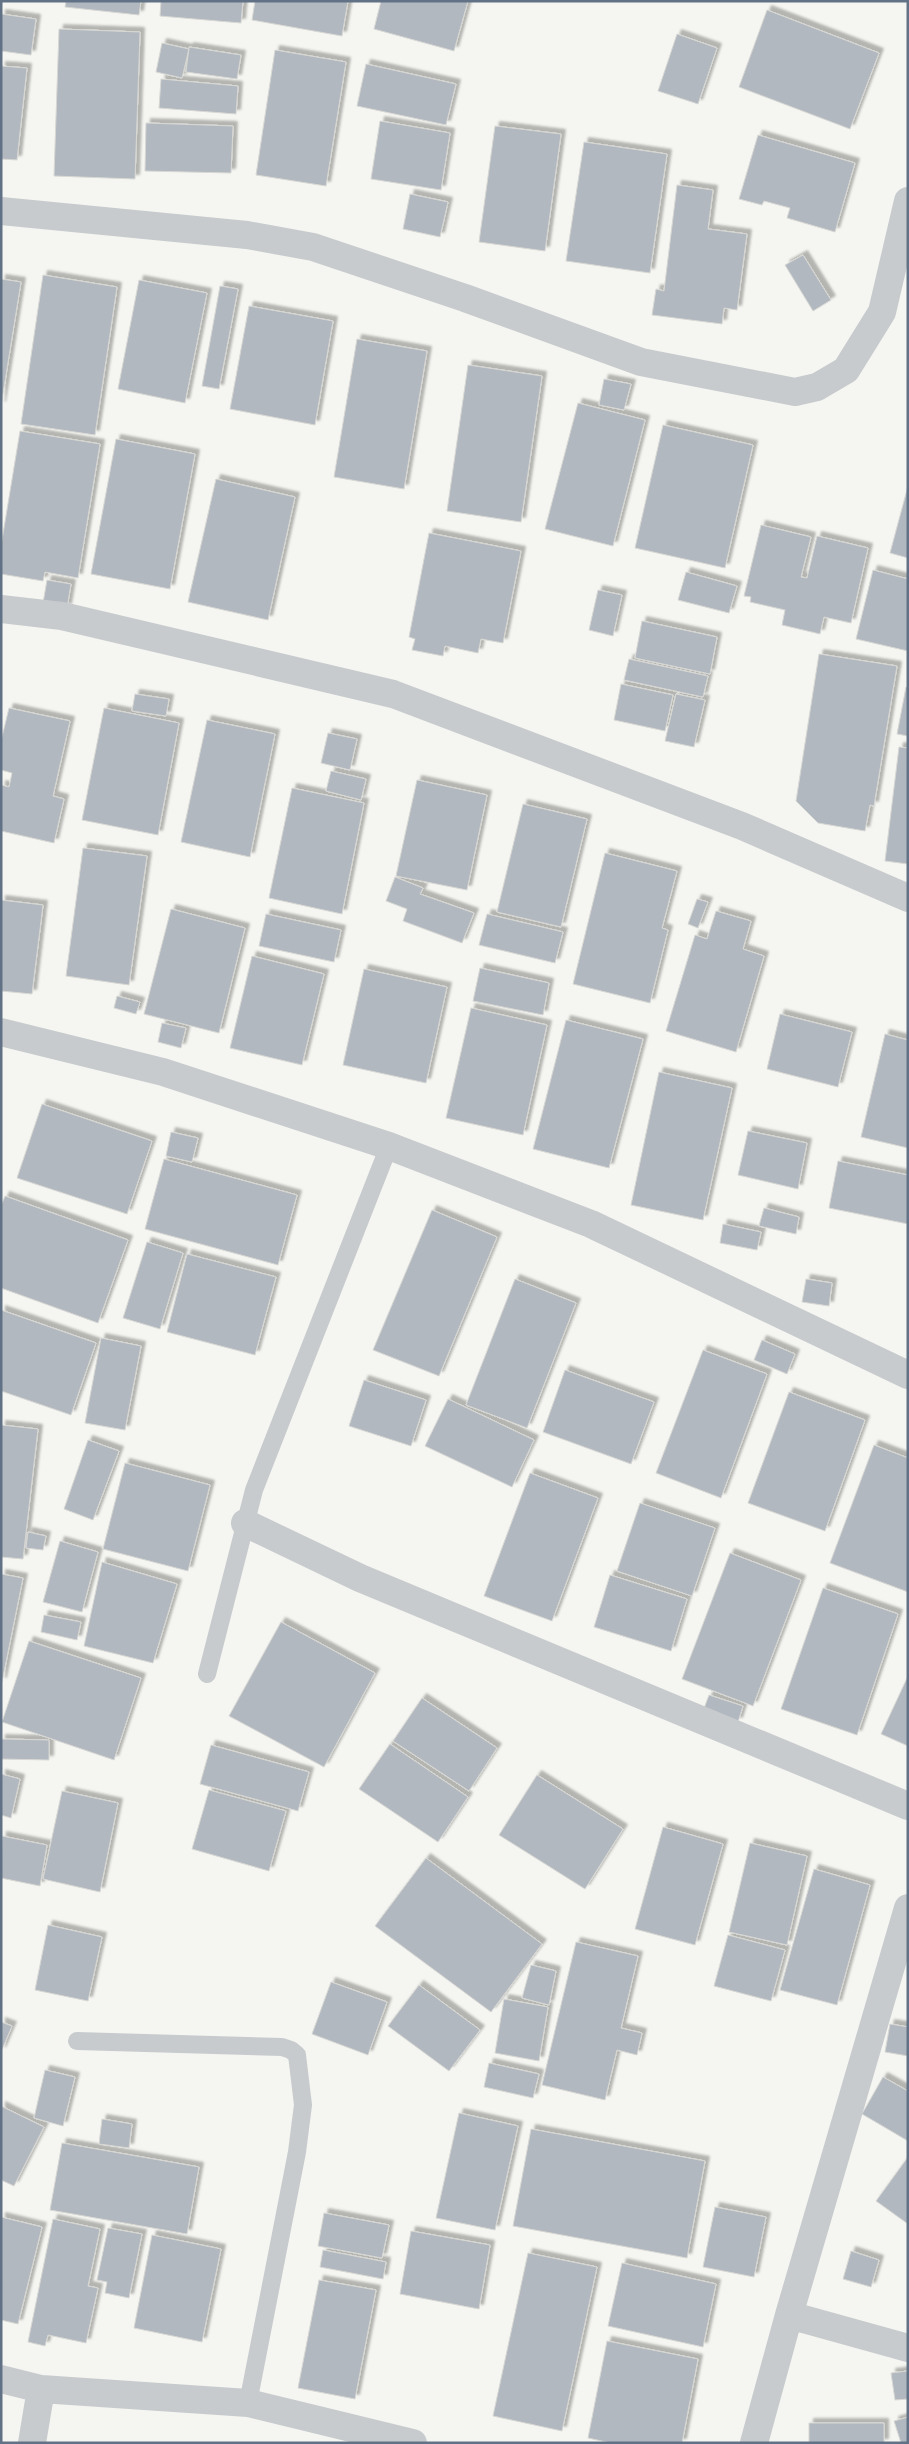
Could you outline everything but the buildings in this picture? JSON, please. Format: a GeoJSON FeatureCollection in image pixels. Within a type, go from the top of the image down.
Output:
{"type":"FeatureCollection","features":[{"type":"Feature","properties":{"kind":"street"},"geometry":{"type":"LineString","coordinates":[[1,211],[246,235],[312,247],[465,298],[641,362],[794,392],[817,387],[846,370],[882,312],[908,201]]}},
{"type":"Feature","properties":{"kind":"street"},"geometry":{"type":"LineString","coordinates":[[1,609],[62,616],[393,694],[742,826],[908,898]]}},
{"type":"Feature","properties":{"kind":"street"},"geometry":{"type":"LineString","coordinates":[[1,1032],[163,1072],[389,1146],[591,1224],[908,1376]]}},
{"type":"Feature","properties":{"kind":"street"},"geometry":{"type":"LineString","coordinates":[[245,1523],[360,1578],[908,1806]]}},
{"type":"Feature","properties":{"kind":"street"},"geometry":{"type":"LineString","coordinates":[[754,2443],[789,2315],[908,1908]]}},
{"type":"Feature","properties":{"kind":"street"},"geometry":{"type":"LineString","coordinates":[[789,2315],[908,2348]]}},
{"type":"Feature","properties":{"kind":"street"},"geometry":{"type":"LineString","coordinates":[[1,2379],[41,2389],[248,2404],[413,2443]]}},
{"type":"Feature","properties":{"kind":"street"},"geometry":{"type":"LineString","coordinates":[[32,2443],[41,2389]]}},
{"type":"Feature","properties":{"kind":"lane"},"geometry":{"type":"LineString","coordinates":[[208,1674],[254,1490],[389,1146]]}},
{"type":"Feature","properties":{"kind":"lane"},"geometry":{"type":"LineString","coordinates":[[77,2041],[282,2047],[291,2050],[297,2055],[303,2105],[297,2152],[248,2404]]}}]}
